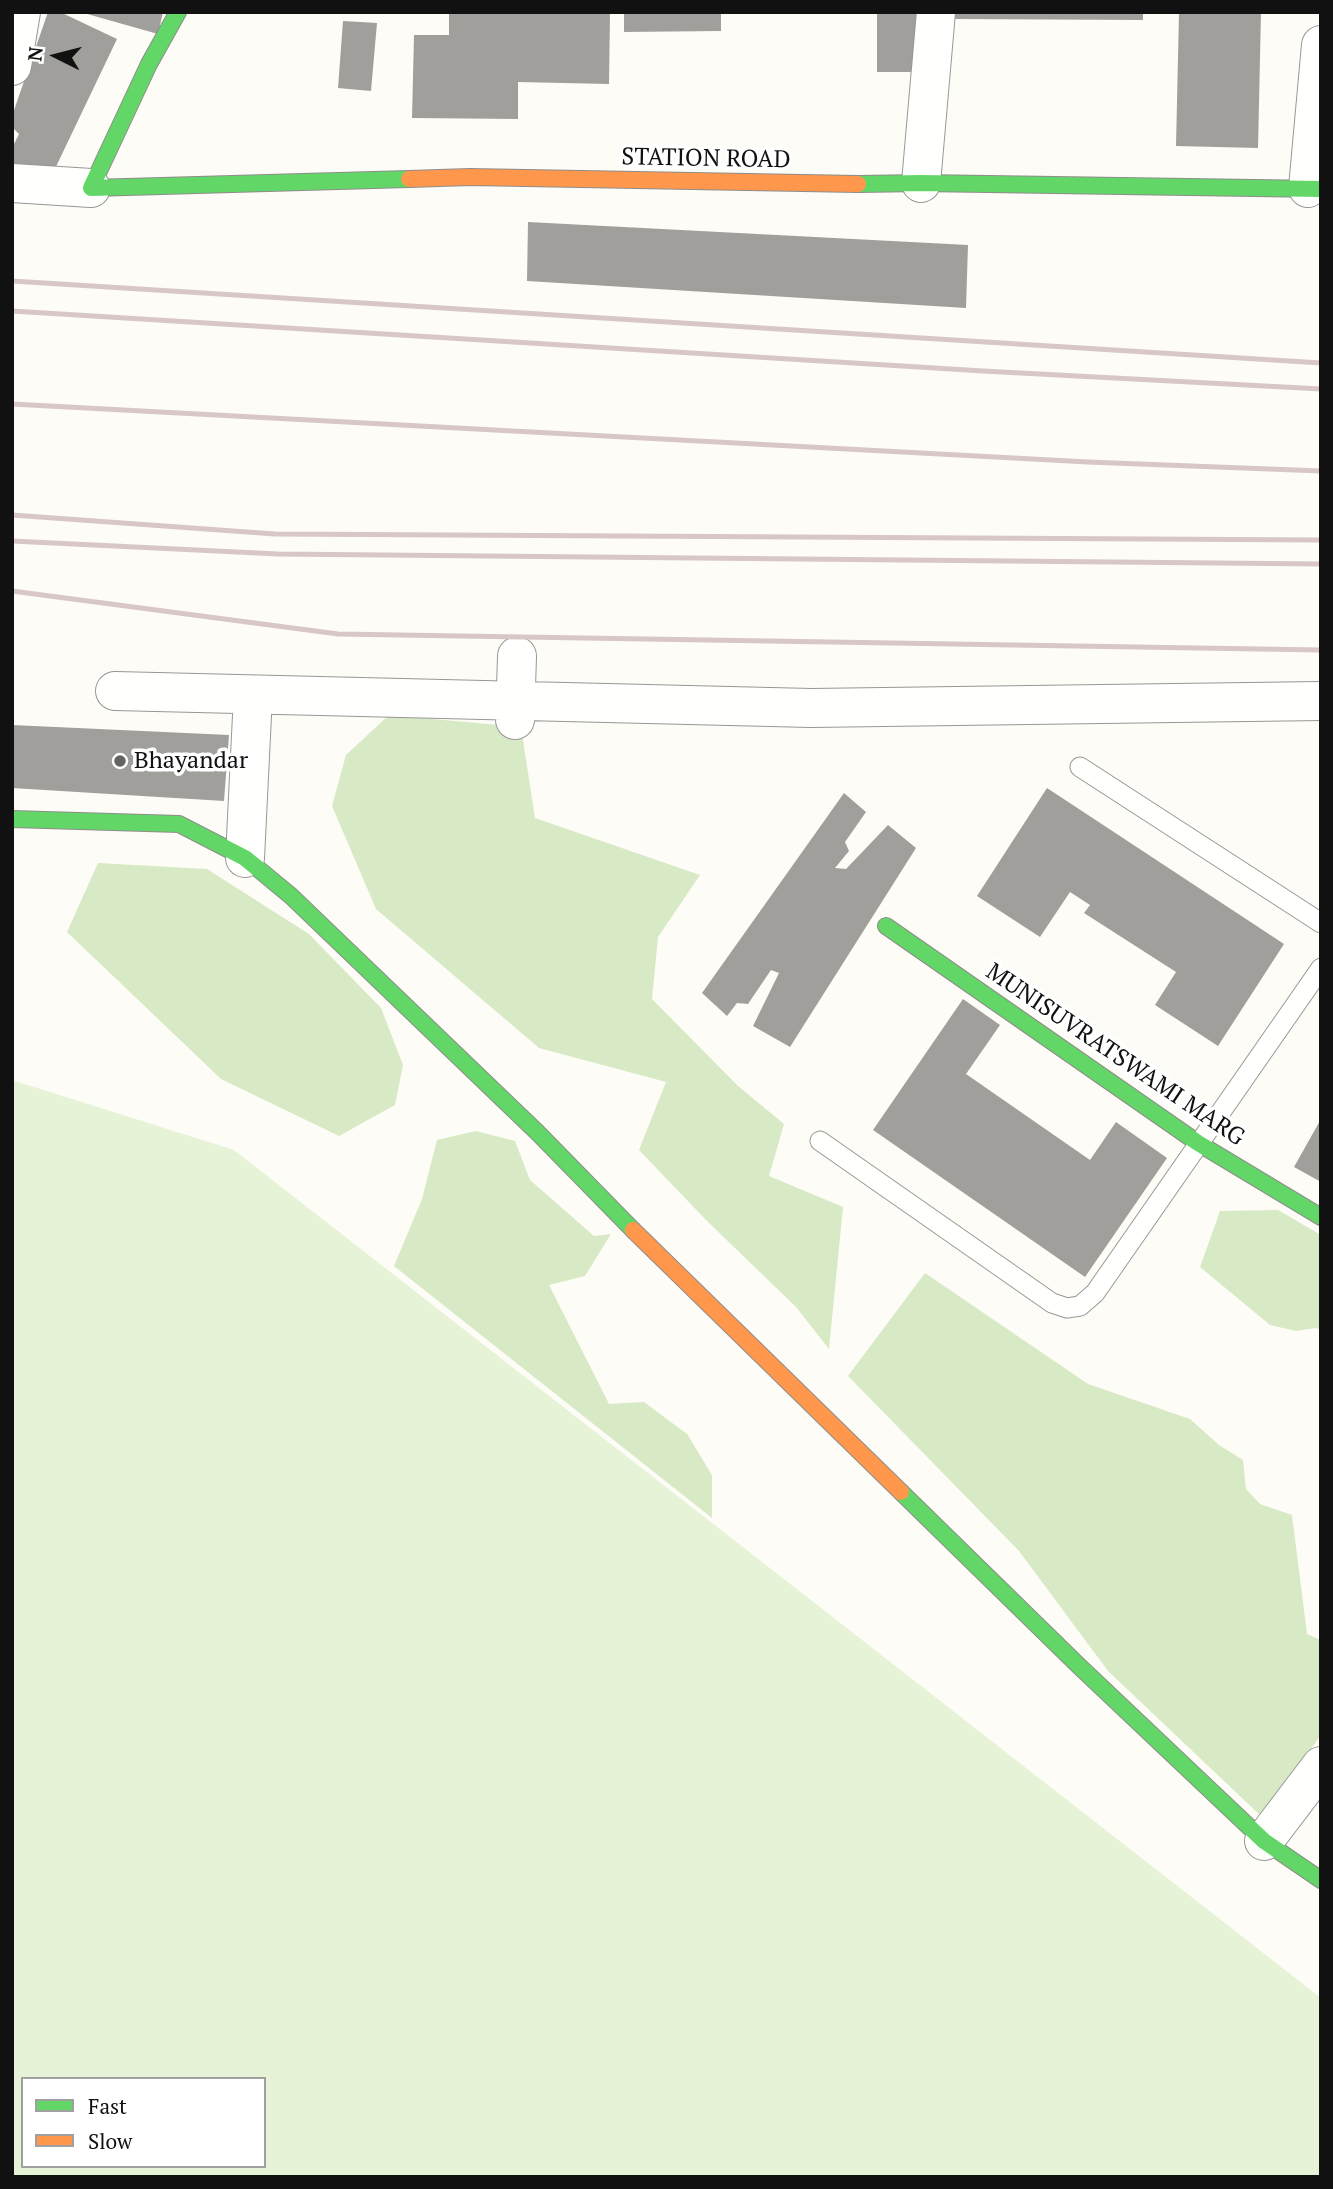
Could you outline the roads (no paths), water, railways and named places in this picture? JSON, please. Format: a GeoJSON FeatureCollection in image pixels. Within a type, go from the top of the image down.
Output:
{"type":"FeatureCollection","features":[{"type":"Feature","properties":{"kind":"street"},"geometry":{"type":"LineString","coordinates":[[12,66],[22,12]]}},
{"type":"Feature","properties":{"kind":"street"},"geometry":{"type":"LineString","coordinates":[[12,183],[91,188],[149,64],[178,12]]}},
{"type":"Feature","properties":{"kind":"street"},"geometry":{"type":"LineString","coordinates":[[922,183],[936,12]]}},
{"type":"Feature","properties":{"kind":"street"},"geometry":{"type":"LineString","coordinates":[[1314,188],[1321,45]]}},
{"type":"Feature","properties":{"kind":"street","name":"STATION ROAD"},"geometry":{"type":"LineString","coordinates":[[91,188],[470,177],[814,185],[922,183],[1314,188]]}},
{"type":"Feature","properties":{"kind":"street"},"geometry":{"type":"LineString","coordinates":[[516,711],[517,656]]}},
{"type":"Feature","properties":{"kind":"street"},"geometry":{"type":"LineString","coordinates":[[115,691],[253,695],[516,711],[811,708],[994,698],[1317,695]]}},
{"type":"Feature","properties":{"kind":"street"},"geometry":{"type":"LineString","coordinates":[[245,858],[253,695]]}},
{"type":"Feature","properties":{"kind":"street"},"geometry":{"type":"LineString","coordinates":[[12,819],[179,824],[245,858],[291,897],[538,1133],[982,1574],[1264,1841],[1321,1880]]}},
{"type":"Feature","properties":{"kind":"street","name":"MUNISUVRATSWAMI MARG"},"geometry":{"type":"LineString","coordinates":[[886,926],[1198,1143],[1321,1217]]}},
{"type":"Feature","properties":{"kind":"street"},"geometry":{"type":"LineString","coordinates":[[1264,1841],[1321,1766]]}},
{"type":"Feature","properties":{"kind":"lane"},"geometry":{"type":"LineString","coordinates":[[1080,766],[1321,923]]}},
{"type":"Feature","properties":{"kind":"lane"},"geometry":{"type":"LineString","coordinates":[[820,1141],[1052,1303],[1067,1308],[1080,1306],[1095,1293],[1321,968]]}},
{"type":"Feature","properties":{"kind":"railway"},"geometry":{"type":"LineString","coordinates":[[12,281],[1321,363]]}},
{"type":"Feature","properties":{"kind":"railway"},"geometry":{"type":"LineString","coordinates":[[12,311],[983,371],[1321,389]]}},
{"type":"Feature","properties":{"kind":"railway"},"geometry":{"type":"LineString","coordinates":[[12,404],[1088,462],[1321,471]]}},
{"type":"Feature","properties":{"kind":"railway"},"geometry":{"type":"LineString","coordinates":[[12,515],[275,534],[1321,540]]}},
{"type":"Feature","properties":{"kind":"railway"},"geometry":{"type":"LineString","coordinates":[[12,541],[278,554],[1321,564]]}},
{"type":"Feature","properties":{"kind":"railway"},"geometry":{"type":"LineString","coordinates":[[12,591],[338,634],[1321,650]]}},
{"type":"Feature","properties":{"kind":"place","name":"Bhayandar"},"geometry":{"type":"Point","coordinates":[120,761]}}]}
